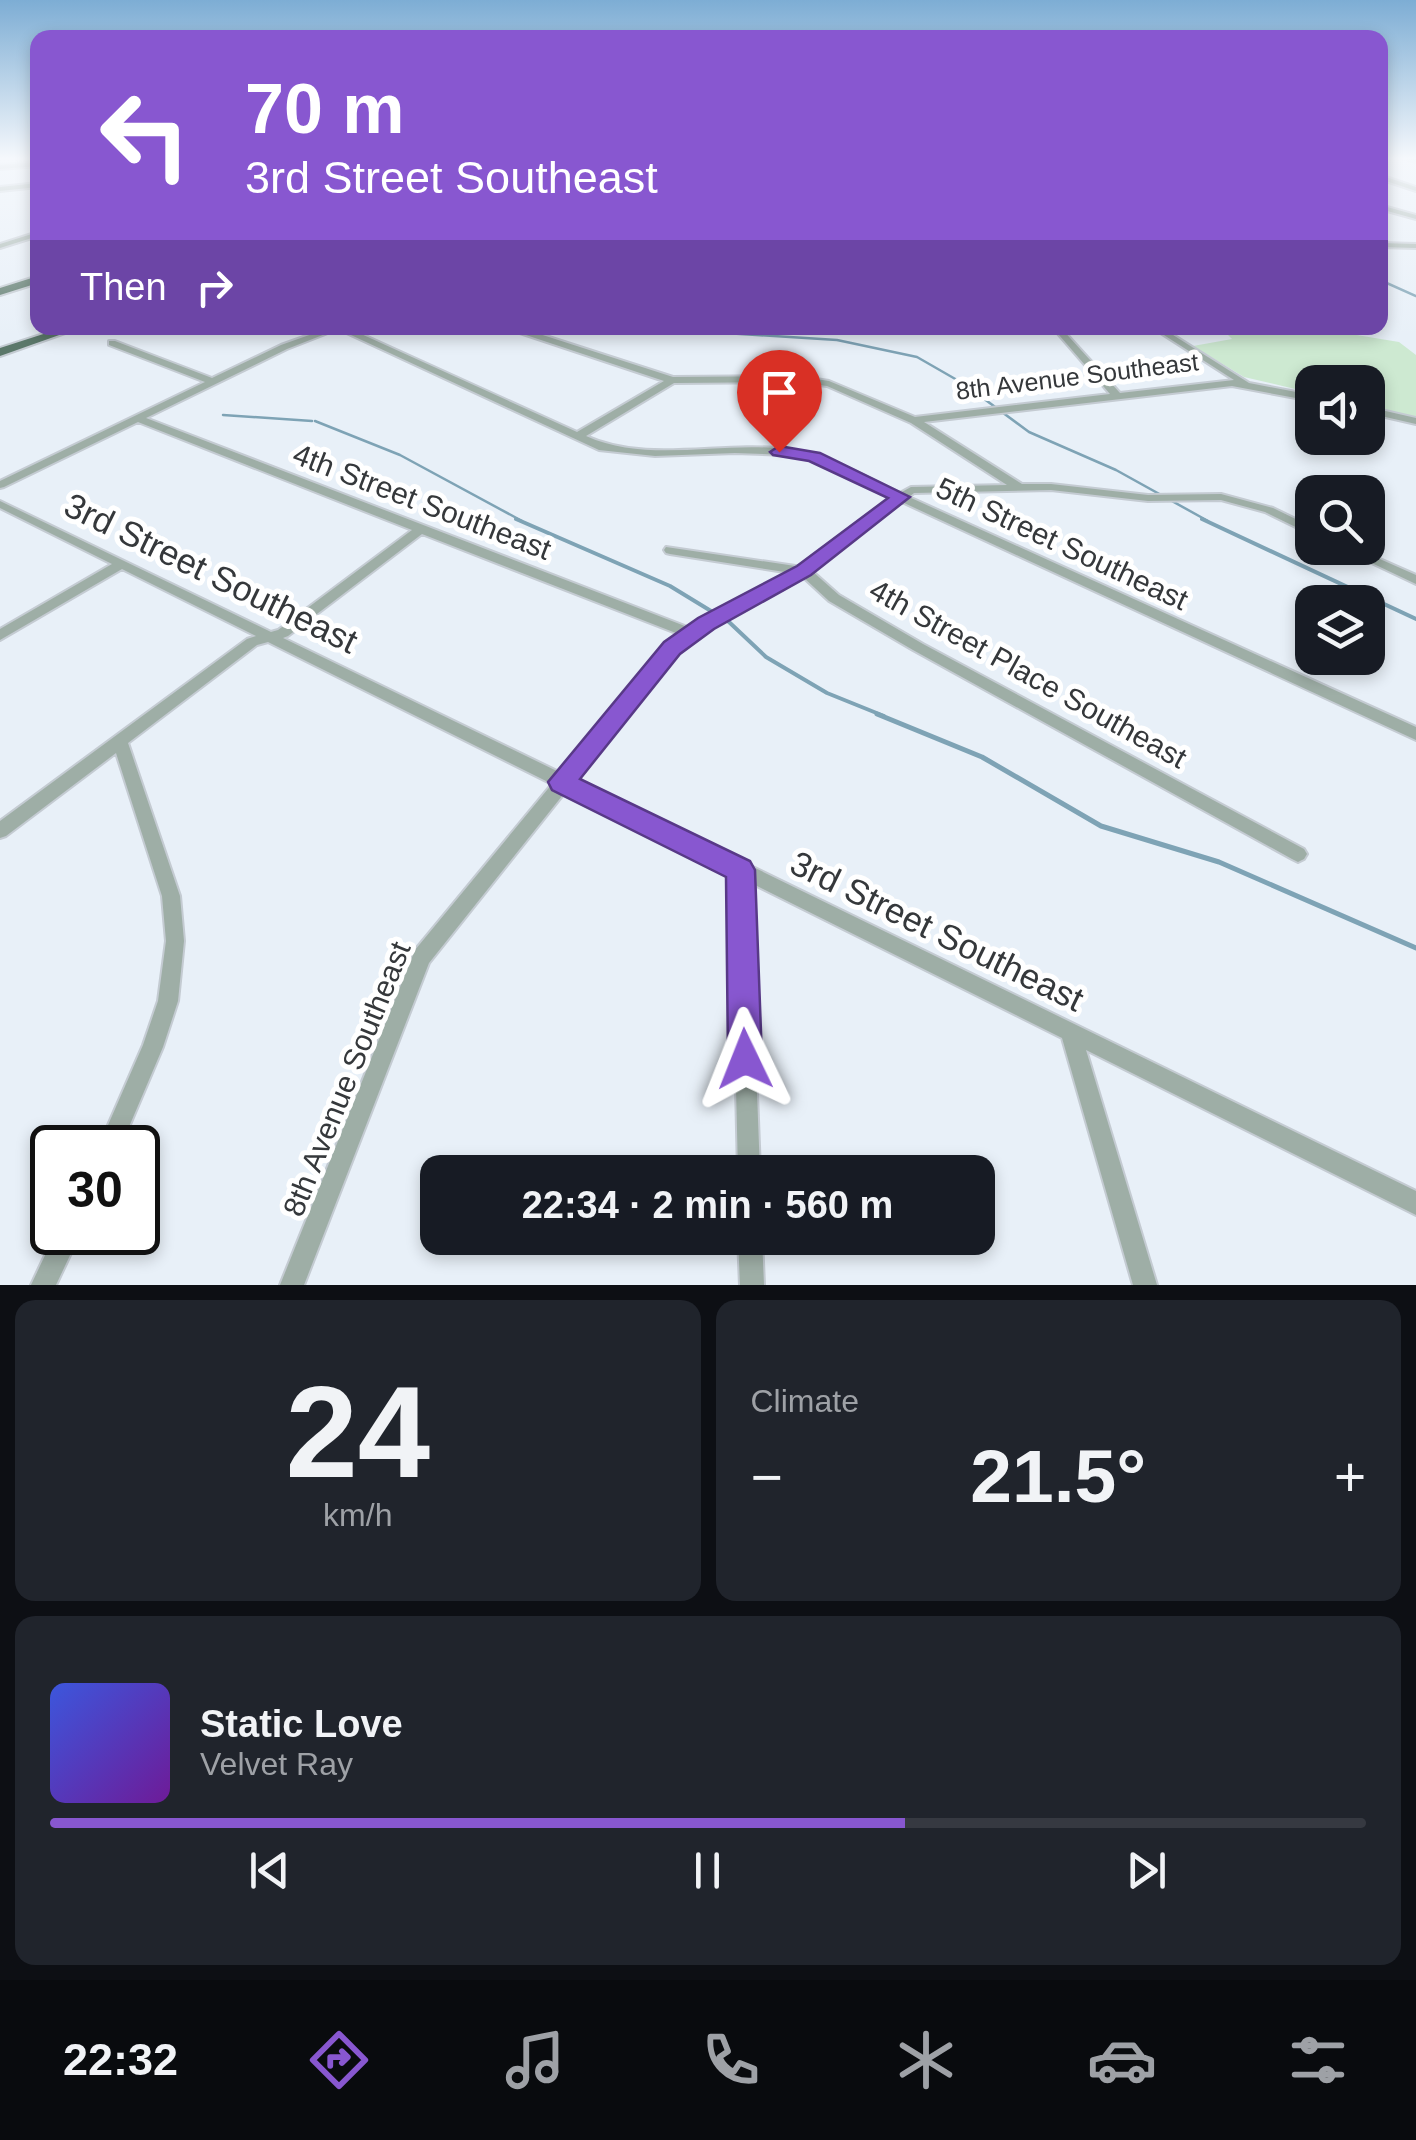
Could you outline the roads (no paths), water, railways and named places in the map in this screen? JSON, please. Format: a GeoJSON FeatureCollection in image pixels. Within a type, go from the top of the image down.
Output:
{"type":"FeatureCollection","features":[{"type":"Feature","properties":{"kind":"main road"},"geometry":{"type":"LineString","coordinates":[[0,292],[30,282]]}},
{"type":"Feature","properties":{"kind":"main road"},"geometry":{"type":"LineString","coordinates":[[0,352],[51,335]]}},
{"type":"Feature","properties":{"kind":"street"},"geometry":{"type":"LineString","coordinates":[[0,246],[30,237]]}},
{"type":"Feature","properties":{"kind":"street"},"geometry":{"type":"LineString","coordinates":[[0,238],[30,246]]}},
{"type":"Feature","properties":{"kind":"street"},"geometry":{"type":"LineString","coordinates":[[1388,246],[1416,246]]}},
{"type":"Feature","properties":{"kind":"street"},"geometry":{"type":"LineString","coordinates":[[0,485],[213,382],[322,335]]}},
{"type":"Feature","properties":{"kind":"street","name":"5th Street Southeast"},"geometry":{"type":"LineString","coordinates":[[353,335],[577,437],[632,453],[801,454],[1416,734]]}},
{"type":"Feature","properties":{"kind":"street"},"geometry":{"type":"LineString","coordinates":[[535,335],[672,380],[813,381],[860,395],[915,420],[1020,488]]}},
{"type":"Feature","properties":{"kind":"street"},"geometry":{"type":"LineString","coordinates":[[1063,335],[1117,396]]}},
{"type":"Feature","properties":{"kind":"street"},"geometry":{"type":"LineString","coordinates":[[1168,335],[1245,384],[1295,394]]}},
{"type":"Feature","properties":{"kind":"street"},"geometry":{"type":"LineString","coordinates":[[112,343],[213,382]]}},
{"type":"Feature","properties":{"kind":"street"},"geometry":{"type":"LineString","coordinates":[[577,437],[672,380]]}},
{"type":"Feature","properties":{"kind":"street","name":"8th Avenue Southeast"},"geometry":{"type":"LineString","coordinates":[[915,420],[1245,384]]}},
{"type":"Feature","properties":{"kind":"street"},"geometry":{"type":"LineString","coordinates":[[1385,414],[1416,421]]}},
{"type":"Feature","properties":{"kind":"street","name":"4th Street Southeast"},"geometry":{"type":"LineString","coordinates":[[137,418],[690,633]]}},
{"type":"Feature","properties":{"kind":"street","name":"8th Avenue Southeast"},"geometry":{"type":"LineString","coordinates":[[292,1285],[422,957],[672,648],[690,633],[804,571],[910,490],[1077,489],[1148,498],[1197,496],[1245,502],[1295,524]]}},
{"type":"Feature","properties":{"kind":"street","name":"3rd Street Southeast"},"geometry":{"type":"LineString","coordinates":[[0,504],[1416,1202]]}},
{"type":"Feature","properties":{"kind":"street"},"geometry":{"type":"LineString","coordinates":[[0,831],[252,642],[284,633],[422,528]]}},
{"type":"Feature","properties":{"kind":"street"},"geometry":{"type":"LineString","coordinates":[[670,550],[804,571]]}},
{"type":"Feature","properties":{"kind":"street"},"geometry":{"type":"LineString","coordinates":[[0,635],[121,564]]}},
{"type":"Feature","properties":{"kind":"street"},"geometry":{"type":"LineString","coordinates":[[1383,565],[1416,580]]}},
{"type":"Feature","properties":{"kind":"street","name":"4th Street Place Southeast"},"geometry":{"type":"LineString","coordinates":[[804,571],[834,598],[918,648],[1298,854]]}},
{"type":"Feature","properties":{"kind":"street"},"geometry":{"type":"LineString","coordinates":[[118,1125],[168,1002],[175,941],[171,896],[120,742]]}},
{"type":"Feature","properties":{"kind":"street"},"geometry":{"type":"LineString","coordinates":[[740,870],[748,1155]]}},
{"type":"Feature","properties":{"kind":"street"},"geometry":{"type":"LineString","coordinates":[[1070,1032],[1145,1285]]}},
{"type":"Feature","properties":{"kind":"street"},"geometry":{"type":"LineString","coordinates":[[43,1285],[58,1255]]}},
{"type":"Feature","properties":{"kind":"street"},"geometry":{"type":"LineString","coordinates":[[751,1255],[752,1285]]}},
{"type":"Feature","properties":{"kind":"waterway"},"geometry":{"type":"LineString","coordinates":[[1388,284],[1416,296]]}},
{"type":"Feature","properties":{"kind":"waterway"},"geometry":{"type":"LineString","coordinates":[[757,335],[837,340],[917,357],[964,384],[1029,432],[1116,470],[1208,521]]}},
{"type":"Feature","properties":{"kind":"waterway"},"geometry":{"type":"LineString","coordinates":[[223,415],[312,421]]}},
{"type":"Feature","properties":{"kind":"waterway"},"geometry":{"type":"LineString","coordinates":[[315,421],[400,455],[522,521]]}},
{"type":"Feature","properties":{"kind":"waterway"},"geometry":{"type":"LineString","coordinates":[[516,519],[670,586],[729,622],[766,657],[827,693],[884,716]]}},
{"type":"Feature","properties":{"kind":"waterway"},"geometry":{"type":"LineString","coordinates":[[1202,519],[1416,619]]}},
{"type":"Feature","properties":{"kind":"waterway"},"geometry":{"type":"LineString","coordinates":[[877,714],[982,757],[1101,826],[1219,862],[1416,948]]}}]}
